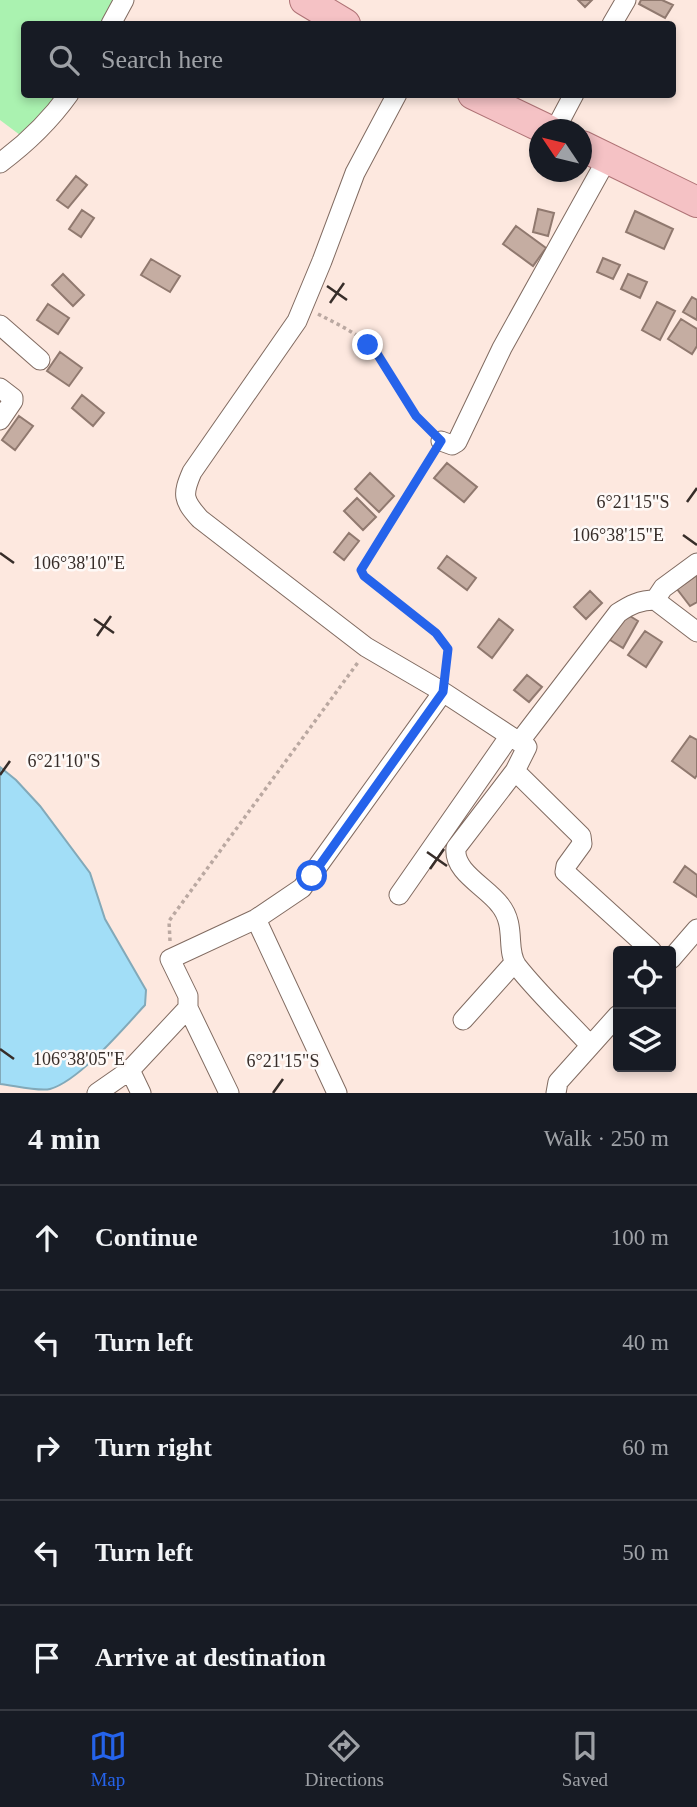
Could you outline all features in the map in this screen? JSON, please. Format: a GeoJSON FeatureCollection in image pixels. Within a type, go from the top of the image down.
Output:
{"type":"FeatureCollection","features":[{"type":"Feature","properties":{"kind":"main road"},"geometry":{"type":"LineString","coordinates":[[305,0],[340,21]]}},
{"type":"Feature","properties":{"kind":"main road"},"geometry":{"type":"LineString","coordinates":[[481,98],[529,121]]}},
{"type":"Feature","properties":{"kind":"main road"},"geometry":{"type":"LineString","coordinates":[[594,152],[697,202]]}},
{"type":"Feature","properties":{"kind":"street"},"geometry":{"type":"LineString","coordinates":[[113,21],[124,0]]}},
{"type":"Feature","properties":{"kind":"street"},"geometry":{"type":"LineString","coordinates":[[614,21],[626,0]]}},
{"type":"Feature","properties":{"kind":"street"},"geometry":{"type":"LineString","coordinates":[[0,163],[27,142],[66,98]]}},
{"type":"Feature","properties":{"kind":"street"},"geometry":{"type":"LineString","coordinates":[[395,98],[355,173],[304,307],[288,336],[192,472],[184,489],[186,504],[200,519],[366,647],[443,692],[527,747],[515,771],[456,848],[455,858],[508,914],[514,963],[590,1045]]}},
{"type":"Feature","properties":{"kind":"street"},"geometry":{"type":"LineString","coordinates":[[561,119],[572,98]]}},
{"type":"Feature","properties":{"kind":"street"},"geometry":{"type":"LineString","coordinates":[[441,441],[452,445],[457,442],[594,152]]}},
{"type":"Feature","properties":{"kind":"street"},"geometry":{"type":"LineString","coordinates":[[0,325],[40,360]]}},
{"type":"Feature","properties":{"kind":"street"},"geometry":{"type":"LineString","coordinates":[[0,388],[13,398],[0,420]]}},
{"type":"Feature","properties":{"kind":"street"},"geometry":{"type":"LineString","coordinates":[[655,600],[663,587],[697,563]]}},
{"type":"Feature","properties":{"kind":"street"},"geometry":{"type":"LineString","coordinates":[[399,895],[515,739],[618,613],[630,605],[655,600],[697,632]]}},
{"type":"Feature","properties":{"kind":"street"},"geometry":{"type":"LineString","coordinates":[[229,1093],[188,1007],[188,996],[170,959],[256,919],[289,899],[307,883],[443,692]]}},
{"type":"Feature","properties":{"kind":"street"},"geometry":{"type":"LineString","coordinates":[[515,771],[582,836],[582,844],[566,866],[565,872],[646,946]]}},
{"type":"Feature","properties":{"kind":"street"},"geometry":{"type":"LineString","coordinates":[[256,919],[337,1093]]}},
{"type":"Feature","properties":{"kind":"street"},"geometry":{"type":"LineString","coordinates":[[676,953],[697,929]]}},
{"type":"Feature","properties":{"kind":"street"},"geometry":{"type":"LineString","coordinates":[[463,1020],[514,963]]}},
{"type":"Feature","properties":{"kind":"street"},"geometry":{"type":"LineString","coordinates":[[97,1093],[130,1070],[188,1007]]}},
{"type":"Feature","properties":{"kind":"street"},"geometry":{"type":"LineString","coordinates":[[556,1093],[558,1082],[613,1020]]}},
{"type":"Feature","properties":{"kind":"street"},"geometry":{"type":"LineString","coordinates":[[130,1070],[141,1093]]}},
{"type":"Feature","properties":{"kind":"path"},"geometry":{"type":"LineString","coordinates":[[304,307],[358,335],[376,352],[416,416],[441,441],[361,570],[364,576],[443,640],[448,649],[443,692]]}},
{"type":"Feature","properties":{"kind":"path"},"geometry":{"type":"LineString","coordinates":[[170,959],[169,921],[356,667],[366,647]]}},
{"type":"Feature","properties":{"kind":"green space"},"geometry":{"type":"Polygon","coordinates":[[[0,0],[114,0],[104,21],[21,21],[21,98],[55,98],[20,135],[0,120],[0,0]]]}},
{"type":"Feature","properties":{"kind":"water"},"geometry":{"type":"Polygon","coordinates":[[[0,767],[40,806],[90,873],[105,919],[146,990],[145,1005],[113,1040],[74,1076],[45,1090],[0,1084],[0,767]]]}},
{"type":"Feature","properties":{"kind":"building"},"geometry":{"type":"Polygon","coordinates":[[[578,0],[592,0],[585,7],[578,0]]]}},
{"type":"Feature","properties":{"kind":"building"},"geometry":{"type":"Polygon","coordinates":[[[641,0],[662,0],[673,5],[665,18],[639,4],[641,0]]]}},
{"type":"Feature","properties":{"kind":"building"},"geometry":{"type":"Polygon","coordinates":[[[76,176],[87,185],[68,208],[57,200],[76,176]]]}},
{"type":"Feature","properties":{"kind":"building"},"geometry":{"type":"Polygon","coordinates":[[[538,209],[554,213],[548,236],[533,232],[538,209]]]}},
{"type":"Feature","properties":{"kind":"building"},"geometry":{"type":"Polygon","coordinates":[[[82,210],[94,218],[81,237],[69,229],[82,210]]]}},
{"type":"Feature","properties":{"kind":"building"},"geometry":{"type":"Polygon","coordinates":[[[635,211],[673,229],[664,249],[626,232],[635,211]]]}},
{"type":"Feature","properties":{"kind":"building"},"geometry":{"type":"Polygon","coordinates":[[[516,226],[546,248],[533,266],[503,244],[516,226]]]}},
{"type":"Feature","properties":{"kind":"building"},"geometry":{"type":"Polygon","coordinates":[[[603,258],[620,265],[613,279],[597,272],[603,258]]]}},
{"type":"Feature","properties":{"kind":"building"},"geometry":{"type":"Polygon","coordinates":[[[151,259],[180,276],[170,292],[141,275],[151,259]]]}},
{"type":"Feature","properties":{"kind":"building"},"geometry":{"type":"Polygon","coordinates":[[[63,274],[84,295],[73,306],[52,285],[63,274]]]}},
{"type":"Feature","properties":{"kind":"building"},"geometry":{"type":"Polygon","coordinates":[[[628,274],[647,282],[640,298],[621,289],[628,274]]]}},
{"type":"Feature","properties":{"kind":"building"},"geometry":{"type":"Polygon","coordinates":[[[692,297],[697,300],[697,320],[683,312],[692,297]]]}},
{"type":"Feature","properties":{"kind":"building"},"geometry":{"type":"Polygon","coordinates":[[[657,302],[675,311],[660,340],[642,330],[657,302]]]}},
{"type":"Feature","properties":{"kind":"building"},"geometry":{"type":"Polygon","coordinates":[[[48,304],[69,318],[58,334],[37,320],[48,304]]]}},
{"type":"Feature","properties":{"kind":"building"},"geometry":{"type":"Polygon","coordinates":[[[681,319],[697,329],[697,346],[692,354],[668,339],[681,319]]]}},
{"type":"Feature","properties":{"kind":"building"},"geometry":{"type":"Polygon","coordinates":[[[60,352],[82,368],[69,386],[47,371],[60,352]]]}},
{"type":"Feature","properties":{"kind":"building"},"geometry":{"type":"Polygon","coordinates":[[[82,395],[104,413],[93,426],[72,408],[82,395]]]}},
{"type":"Feature","properties":{"kind":"building"},"geometry":{"type":"Polygon","coordinates":[[[19,416],[33,426],[15,450],[2,440],[19,416]]]}},
{"type":"Feature","properties":{"kind":"building"},"geometry":{"type":"Polygon","coordinates":[[[447,463],[477,487],[464,502],[434,478],[447,463]]]}},
{"type":"Feature","properties":{"kind":"building"},"geometry":{"type":"Polygon","coordinates":[[[370,473],[394,496],[379,512],[355,489],[370,473]]]}},
{"type":"Feature","properties":{"kind":"building"},"geometry":{"type":"Polygon","coordinates":[[[357,498],[376,517],[363,530],[344,511],[357,498]]]}},
{"type":"Feature","properties":{"kind":"building"},"geometry":{"type":"Polygon","coordinates":[[[349,533],[359,541],[344,560],[334,552],[349,533]]]}},
{"type":"Feature","properties":{"kind":"building"},"geometry":{"type":"Polygon","coordinates":[[[447,556],[476,578],[467,590],[438,568],[447,556]]]}},
{"type":"Feature","properties":{"kind":"building"},"geometry":{"type":"Polygon","coordinates":[[[697,575],[697,602],[690,606],[677,589],[697,575]]]}},
{"type":"Feature","properties":{"kind":"building"},"geometry":{"type":"Polygon","coordinates":[[[590,591],[602,603],[586,619],[574,607],[590,591]]]}},
{"type":"Feature","properties":{"kind":"building"},"geometry":{"type":"Polygon","coordinates":[[[625,613],[638,621],[623,648],[610,640],[625,613]]]}},
{"type":"Feature","properties":{"kind":"building"},"geometry":{"type":"Polygon","coordinates":[[[499,619],[513,630],[492,658],[478,647],[499,619]]]}},
{"type":"Feature","properties":{"kind":"building"},"geometry":{"type":"Polygon","coordinates":[[[645,631],[662,642],[646,667],[628,655],[645,631]]]}},
{"type":"Feature","properties":{"kind":"building"},"geometry":{"type":"Polygon","coordinates":[[[527,675],[542,687],[529,702],[514,690],[527,675]]]}},
{"type":"Feature","properties":{"kind":"building"},"geometry":{"type":"Polygon","coordinates":[[[690,736],[697,740],[695,778],[672,761],[690,736]]]}},
{"type":"Feature","properties":{"kind":"building"},"geometry":{"type":"Polygon","coordinates":[[[685,866],[697,875],[697,897],[674,882],[685,866]]]}},
{"type":"Feature","properties":{"kind":"route"},"geometry":{"type":"LineString","coordinates":[[312,876],[443,692],[448,649],[436,633],[364,576],[361,570],[441,441],[416,416],[376,352],[368,345]]}}]}
